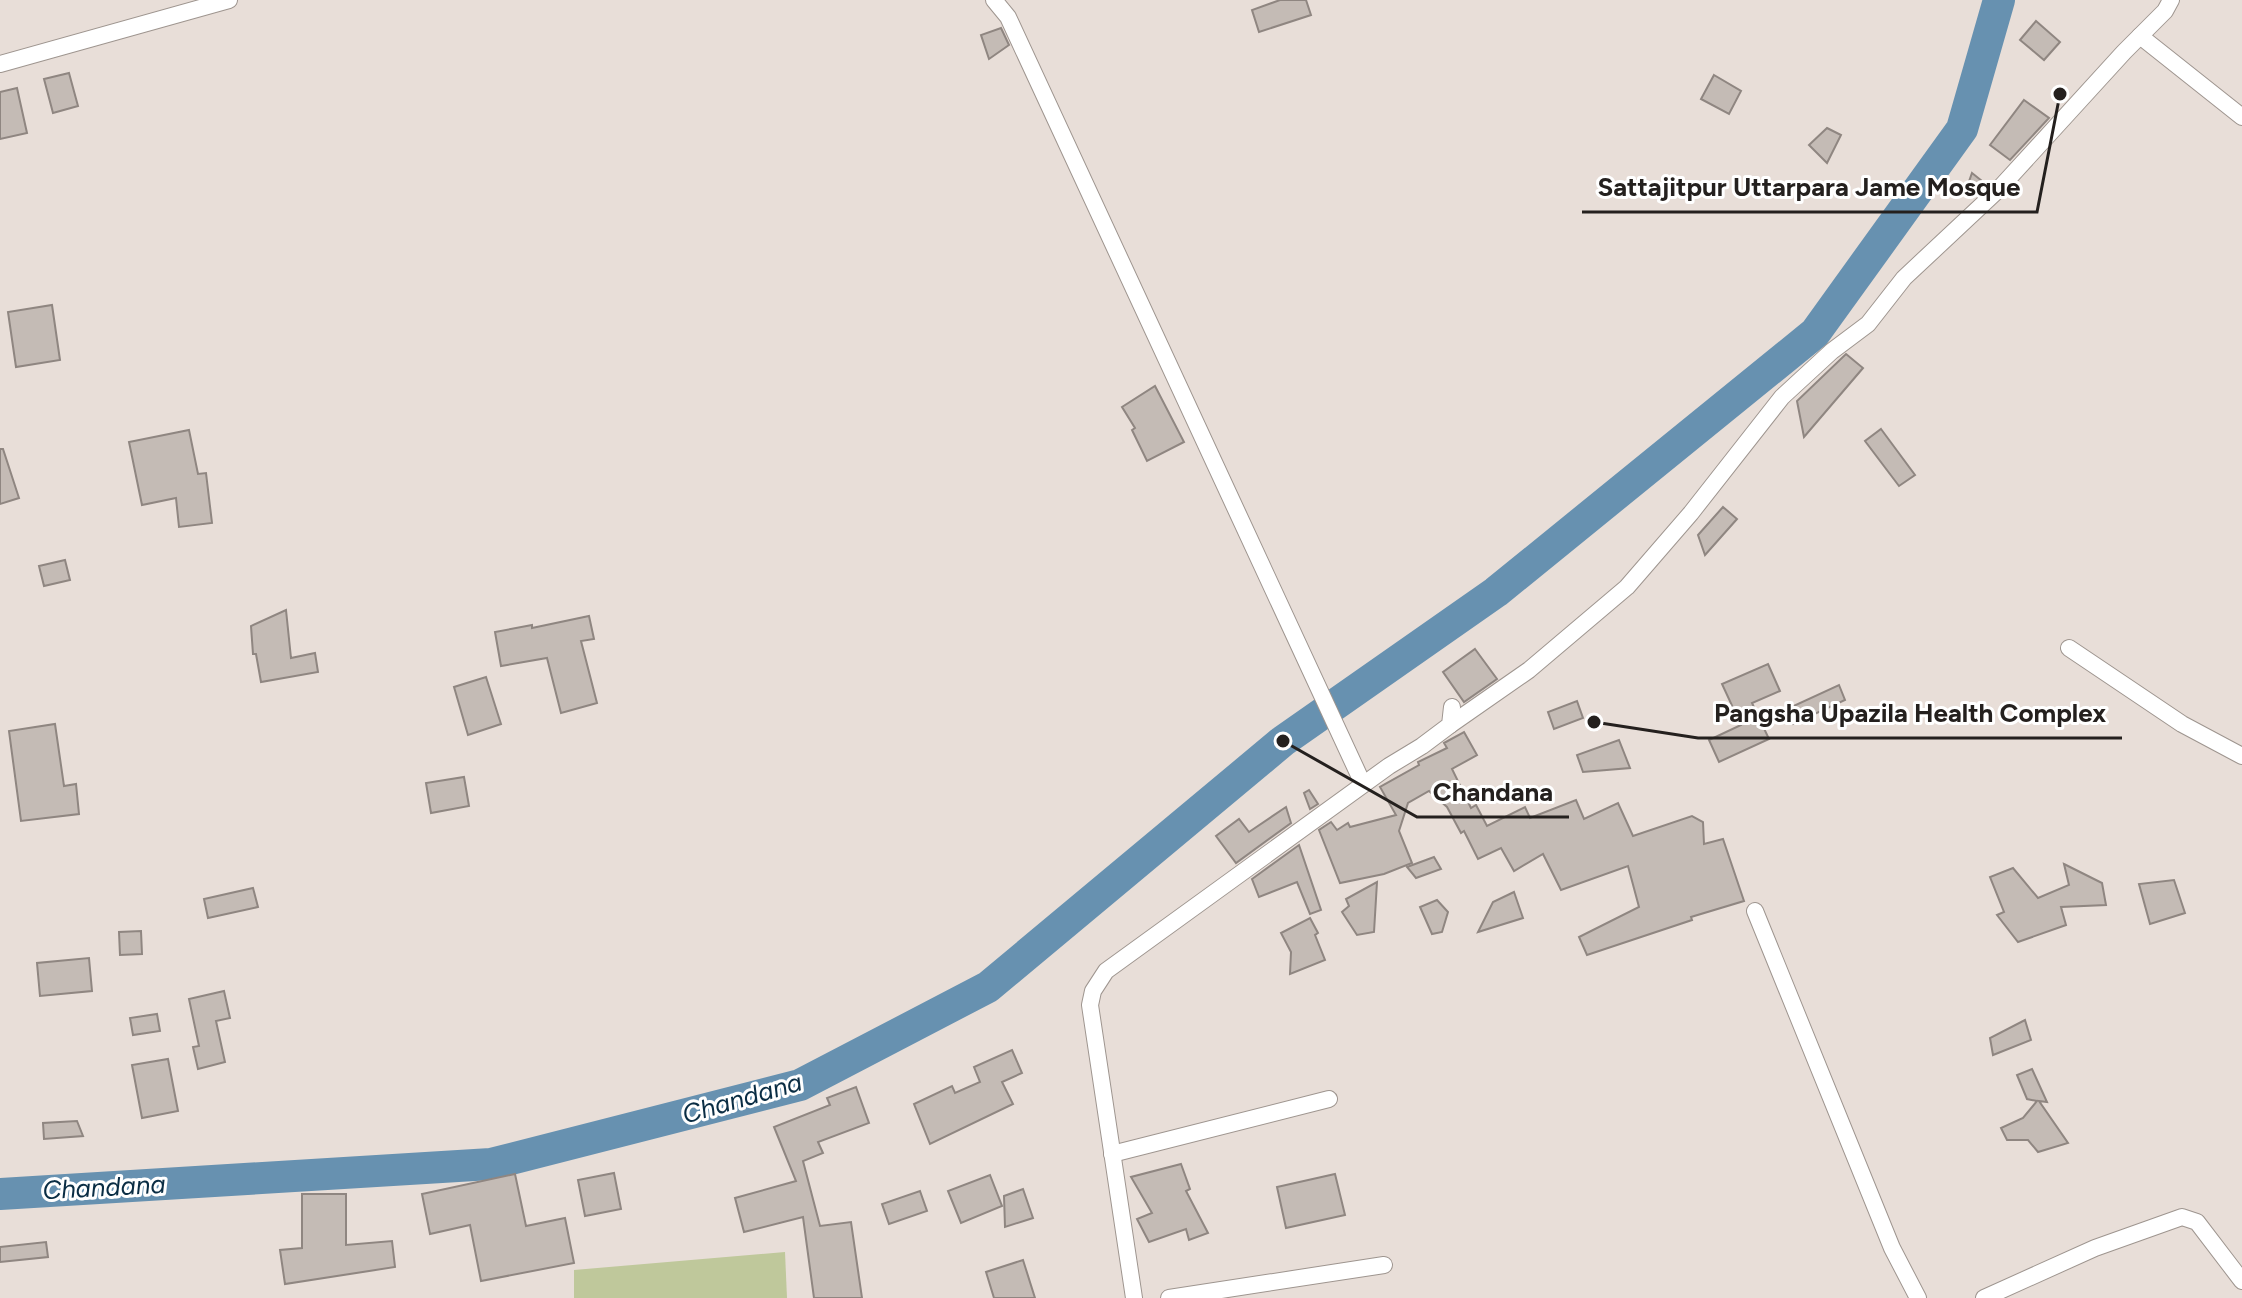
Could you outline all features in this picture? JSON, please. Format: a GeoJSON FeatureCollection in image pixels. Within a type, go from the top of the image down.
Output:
{"type":"FeatureCollection","features":[{"type":"Feature","properties":{"kind":"street"},"geometry":{"type":"LineString","coordinates":[[0,64],[229,0]]}},
{"type":"Feature","properties":{"kind":"street"},"geometry":{"type":"LineString","coordinates":[[994,0],[1008,17],[1360,776]]}},
{"type":"Feature","properties":{"kind":"street"},"geometry":{"type":"LineString","coordinates":[[1134,1298],[1090,1005],[1093,991],[1106,971],[1360,776],[1450,725],[1529,670],[1627,587],[1691,513],[1782,397],[1832,351],[1868,324],[1904,278],[1998,190],[2165,11],[2171,0]]}},
{"type":"Feature","properties":{"kind":"street"},"geometry":{"type":"LineString","coordinates":[[2140,36],[2242,117]]}},
{"type":"Feature","properties":{"kind":"street"},"geometry":{"type":"LineString","coordinates":[[2069,648],[2182,724],[2242,756]]}},
{"type":"Feature","properties":{"kind":"street"},"geometry":{"type":"LineString","coordinates":[[1450,725],[1452,707]]}},
{"type":"Feature","properties":{"kind":"street"},"geometry":{"type":"LineString","coordinates":[[1755,911],[1892,1248],[1918,1298]]}},
{"type":"Feature","properties":{"kind":"street"},"geometry":{"type":"LineString","coordinates":[[1112,1154],[1329,1099]]}},
{"type":"Feature","properties":{"kind":"street"},"geometry":{"type":"LineString","coordinates":[[1984,1298],[2095,1248],[2182,1217],[2197,1222],[2242,1281]]}},
{"type":"Feature","properties":{"kind":"street"},"geometry":{"type":"LineString","coordinates":[[1169,1298],[1384,1265]]}},
{"type":"Feature","properties":{"kind":"green space"},"geometry":{"type":"Polygon","coordinates":[[[785,1252],[787,1298],[574,1298],[574,1270],[785,1252]]]}},
{"type":"Feature","properties":{"kind":"building"},"geometry":{"type":"Polygon","coordinates":[[[1280,0],[1306,0],[1311,15],[1259,32],[1252,10],[1280,0]]]}},
{"type":"Feature","properties":{"kind":"building"},"geometry":{"type":"Polygon","coordinates":[[[2036,21],[2060,42],[2044,60],[2020,40],[2036,21]]]}},
{"type":"Feature","properties":{"kind":"building"},"geometry":{"type":"Polygon","coordinates":[[[1001,28],[1009,45],[989,59],[981,35],[1001,28]]]}},
{"type":"Feature","properties":{"kind":"building"},"geometry":{"type":"Polygon","coordinates":[[[69,73],[78,106],[53,113],[44,79],[69,73]]]}},
{"type":"Feature","properties":{"kind":"building"},"geometry":{"type":"Polygon","coordinates":[[[1714,75],[1741,91],[1729,114],[1701,99],[1714,75]]]}},
{"type":"Feature","properties":{"kind":"building"},"geometry":{"type":"Polygon","coordinates":[[[17,88],[27,133],[0,139],[0,92],[17,88]]]}},
{"type":"Feature","properties":{"kind":"building"},"geometry":{"type":"Polygon","coordinates":[[[2024,100],[2049,118],[2010,160],[1990,145],[2024,100]]]}},
{"type":"Feature","properties":{"kind":"building"},"geometry":{"type":"Polygon","coordinates":[[[1827,128],[1841,135],[1827,163],[1809,145],[1827,128]]]}},
{"type":"Feature","properties":{"kind":"building"},"geometry":{"type":"Polygon","coordinates":[[[1972,173],[1987,185],[1974,197],[1967,187],[1972,173]]]}},
{"type":"Feature","properties":{"kind":"building"},"geometry":{"type":"Polygon","coordinates":[[[52,305],[60,360],[16,367],[8,312],[52,305]]]}},
{"type":"Feature","properties":{"kind":"building"},"geometry":{"type":"Polygon","coordinates":[[[1846,354],[1863,368],[1804,437],[1797,401],[1846,354]]]}},
{"type":"Feature","properties":{"kind":"building"},"geometry":{"type":"Polygon","coordinates":[[[1155,386],[1184,442],[1147,461],[1132,430],[1135,428],[1122,407],[1155,386]]]}},
{"type":"Feature","properties":{"kind":"building"},"geometry":{"type":"Polygon","coordinates":[[[1881,429],[1915,475],[1899,486],[1865,441],[1881,429]]]}},
{"type":"Feature","properties":{"kind":"building"},"geometry":{"type":"Polygon","coordinates":[[[189,430],[198,474],[206,473],[212,523],[179,527],[176,498],[142,505],[129,442],[189,430]]]}},
{"type":"Feature","properties":{"kind":"building"},"geometry":{"type":"Polygon","coordinates":[[[0,449],[3,449],[19,498],[0,504],[0,449]]]}},
{"type":"Feature","properties":{"kind":"building"},"geometry":{"type":"Polygon","coordinates":[[[1723,507],[1737,519],[1705,555],[1698,535],[1723,507]]]}},
{"type":"Feature","properties":{"kind":"building"},"geometry":{"type":"Polygon","coordinates":[[[65,560],[70,580],[44,586],[39,566],[65,560]]]}},
{"type":"Feature","properties":{"kind":"building"},"geometry":{"type":"Polygon","coordinates":[[[286,610],[291,658],[315,653],[318,672],[261,682],[256,654],[253,654],[251,626],[286,610]]]}},
{"type":"Feature","properties":{"kind":"building"},"geometry":{"type":"Polygon","coordinates":[[[589,616],[594,639],[581,641],[597,703],[561,713],[547,658],[501,666],[495,632],[589,616]]]}},
{"type":"Feature","properties":{"kind":"building"},"geometry":{"type":"Polygon","coordinates":[[[1475,649],[1497,679],[1464,702],[1443,672],[1475,649]]]}},
{"type":"Feature","properties":{"kind":"building"},"geometry":{"type":"Polygon","coordinates":[[[1768,664],[1780,691],[1752,703],[1769,739],[1719,762],[1709,740],[1741,725],[1722,684],[1768,664]]]}},
{"type":"Feature","properties":{"kind":"building"},"geometry":{"type":"Polygon","coordinates":[[[486,677],[501,724],[468,735],[454,687],[486,677]]]}},
{"type":"Feature","properties":{"kind":"building"},"geometry":{"type":"Polygon","coordinates":[[[1839,685],[1845,700],[1793,724],[1787,709],[1839,685]]]}},
{"type":"Feature","properties":{"kind":"building"},"geometry":{"type":"Polygon","coordinates":[[[1577,701],[1583,718],[1554,729],[1548,712],[1577,701]]]}},
{"type":"Feature","properties":{"kind":"building"},"geometry":{"type":"Polygon","coordinates":[[[55,724],[64,786],[76,784],[79,814],[21,821],[9,731],[55,724]]]}},
{"type":"Feature","properties":{"kind":"building"},"geometry":{"type":"Polygon","coordinates":[[[1464,732],[1477,755],[1452,769],[1471,808],[1476,805],[1487,826],[1525,807],[1530,818],[1576,800],[1584,819],[1618,803],[1633,836],[1692,816],[1703,822],[1704,844],[1723,839],[1744,901],[1587,955],[1579,937],[1639,907],[1628,866],[1561,890],[1543,854],[1514,871],[1501,848],[1478,859],[1447,807],[1429,791],[1408,803],[1399,831],[1412,863],[1384,874],[1340,883],[1319,830],[1331,822],[1337,830],[1348,823],[1350,827],[1396,815],[1380,787],[1419,765],[1418,762],[1447,748],[1444,743],[1464,732]]]}},
{"type":"Feature","properties":{"kind":"building"},"geometry":{"type":"Polygon","coordinates":[[[1619,740],[1630,768],[1583,772],[1577,755],[1619,740]]]}},
{"type":"Feature","properties":{"kind":"building"},"geometry":{"type":"Polygon","coordinates":[[[464,777],[469,806],[431,813],[426,783],[464,777]]]}},
{"type":"Feature","properties":{"kind":"building"},"geometry":{"type":"Polygon","coordinates":[[[1309,790],[1318,804],[1310,809],[1304,793],[1309,790]]]}},
{"type":"Feature","properties":{"kind":"building"},"geometry":{"type":"Polygon","coordinates":[[[1286,807],[1291,823],[1236,863],[1216,836],[1239,819],[1249,832],[1286,807]]]}},
{"type":"Feature","properties":{"kind":"building"},"geometry":{"type":"Polygon","coordinates":[[[1299,845],[1321,910],[1310,914],[1297,882],[1259,897],[1252,879],[1299,845]]]}},
{"type":"Feature","properties":{"kind":"building"},"geometry":{"type":"Polygon","coordinates":[[[1434,857],[1441,869],[1416,878],[1407,867],[1434,857]]]}},
{"type":"Feature","properties":{"kind":"building"},"geometry":{"type":"Polygon","coordinates":[[[2064,864],[2102,883],[2106,905],[2061,907],[2066,925],[2018,942],[1997,915],[2004,912],[1990,877],[2013,868],[2038,898],[2069,885],[2064,864]]]}},
{"type":"Feature","properties":{"kind":"building"},"geometry":{"type":"Polygon","coordinates":[[[2174,880],[2185,913],[2150,924],[2139,884],[2174,880]]]}},
{"type":"Feature","properties":{"kind":"building"},"geometry":{"type":"Polygon","coordinates":[[[1377,882],[1374,932],[1357,935],[1342,912],[1349,906],[1346,899],[1377,882]]]}},
{"type":"Feature","properties":{"kind":"building"},"geometry":{"type":"Polygon","coordinates":[[[253,888],[258,907],[208,918],[204,899],[253,888]]]}},
{"type":"Feature","properties":{"kind":"building"},"geometry":{"type":"Polygon","coordinates":[[[1514,892],[1523,918],[1478,932],[1493,902],[1514,892]]]}},
{"type":"Feature","properties":{"kind":"building"},"geometry":{"type":"Polygon","coordinates":[[[1437,900],[1448,912],[1442,932],[1432,934],[1420,907],[1437,900]]]}},
{"type":"Feature","properties":{"kind":"building"},"geometry":{"type":"Polygon","coordinates":[[[1310,918],[1318,933],[1315,935],[1325,960],[1290,974],[1291,952],[1281,933],[1310,918]]]}},
{"type":"Feature","properties":{"kind":"building"},"geometry":{"type":"Polygon","coordinates":[[[141,931],[142,954],[120,955],[119,932],[141,931]]]}},
{"type":"Feature","properties":{"kind":"building"},"geometry":{"type":"Polygon","coordinates":[[[89,958],[92,991],[40,996],[37,963],[89,958]]]}},
{"type":"Feature","properties":{"kind":"building"},"geometry":{"type":"Polygon","coordinates":[[[224,991],[230,1018],[216,1021],[225,1062],[198,1069],[193,1047],[199,1046],[189,999],[224,991]]]}},
{"type":"Feature","properties":{"kind":"building"},"geometry":{"type":"Polygon","coordinates":[[[157,1014],[160,1031],[133,1035],[130,1018],[157,1014]]]}},
{"type":"Feature","properties":{"kind":"building"},"geometry":{"type":"Polygon","coordinates":[[[2025,1020],[2031,1040],[1993,1055],[1990,1038],[2025,1020]]]}},
{"type":"Feature","properties":{"kind":"building"},"geometry":{"type":"Polygon","coordinates":[[[1012,1050],[1022,1073],[1002,1082],[1013,1104],[930,1144],[914,1104],[952,1086],[955,1093],[980,1082],[974,1067],[1012,1050]]]}},
{"type":"Feature","properties":{"kind":"building"},"geometry":{"type":"Polygon","coordinates":[[[168,1059],[178,1111],[142,1118],[132,1065],[168,1059]]]}},
{"type":"Feature","properties":{"kind":"building"},"geometry":{"type":"Polygon","coordinates":[[[2032,1069],[2047,1102],[2039,1101],[2068,1143],[2038,1152],[2028,1140],[2007,1140],[2001,1128],[2023,1118],[2037,1101],[2027,1099],[2017,1075],[2032,1069]]]}},
{"type":"Feature","properties":{"kind":"building"},"geometry":{"type":"Polygon","coordinates":[[[856,1087],[869,1123],[818,1142],[823,1153],[803,1161],[820,1226],[851,1222],[862,1298],[814,1298],[803,1217],[744,1232],[735,1198],[796,1181],[774,1127],[830,1105],[827,1098],[856,1087]]]}},
{"type":"Feature","properties":{"kind":"building"},"geometry":{"type":"Polygon","coordinates":[[[77,1121],[83,1136],[44,1139],[43,1123],[77,1121]]]}},
{"type":"Feature","properties":{"kind":"building"},"geometry":{"type":"Polygon","coordinates":[[[1181,1164],[1190,1189],[1186,1191],[1208,1233],[1189,1240],[1186,1229],[1149,1242],[1137,1219],[1152,1213],[1131,1177],[1181,1164]]]}},
{"type":"Feature","properties":{"kind":"building"},"geometry":{"type":"Polygon","coordinates":[[[614,1173],[621,1209],[585,1216],[578,1180],[614,1173]]]}},
{"type":"Feature","properties":{"kind":"building"},"geometry":{"type":"Polygon","coordinates":[[[515,1174],[526,1226],[565,1218],[574,1263],[481,1281],[470,1225],[430,1234],[422,1194],[515,1174]]]}},
{"type":"Feature","properties":{"kind":"building"},"geometry":{"type":"Polygon","coordinates":[[[1335,1174],[1345,1215],[1286,1228],[1277,1187],[1335,1174]]]}},
{"type":"Feature","properties":{"kind":"building"},"geometry":{"type":"Polygon","coordinates":[[[990,1175],[1002,1206],[961,1223],[948,1191],[990,1175]]]}},
{"type":"Feature","properties":{"kind":"building"},"geometry":{"type":"Polygon","coordinates":[[[1023,1189],[1033,1218],[1005,1227],[1004,1196],[1023,1189]]]}},
{"type":"Feature","properties":{"kind":"building"},"geometry":{"type":"Polygon","coordinates":[[[920,1191],[927,1211],[889,1224],[882,1204],[920,1191]]]}},
{"type":"Feature","properties":{"kind":"building"},"geometry":{"type":"Polygon","coordinates":[[[302,1194],[346,1194],[346,1245],[392,1241],[395,1267],[285,1284],[280,1250],[302,1248],[302,1194]]]}},
{"type":"Feature","properties":{"kind":"building"},"geometry":{"type":"Polygon","coordinates":[[[46,1242],[48,1257],[0,1262],[0,1247],[46,1242]]]}},
{"type":"Feature","properties":{"kind":"building"},"geometry":{"type":"Polygon","coordinates":[[[1023,1260],[1035,1298],[994,1298],[986,1272],[1023,1260]]]}},
{"type":"Feature","properties":{"kind":"waterway","name":"Chandana"},"geometry":{"type":"LineString","coordinates":[[0,1194],[491,1164],[800,1085],[988,987],[1283,741],[1496,592],[1815,333],[1962,129],[1999,0]]}},
{"type":"Feature","properties":{"kind":"place","name":"Sattajitpur Uttarpara Jame Mosque"},"geometry":{"type":"Point","coordinates":[2060,94]}},
{"type":"Feature","properties":{"kind":"place","name":"Pangsha Upazila Health Complex"},"geometry":{"type":"Point","coordinates":[1594,722]}},
{"type":"Feature","properties":{"kind":"place","name":"Chandana"},"geometry":{"type":"Point","coordinates":[1283,741]}}]}
